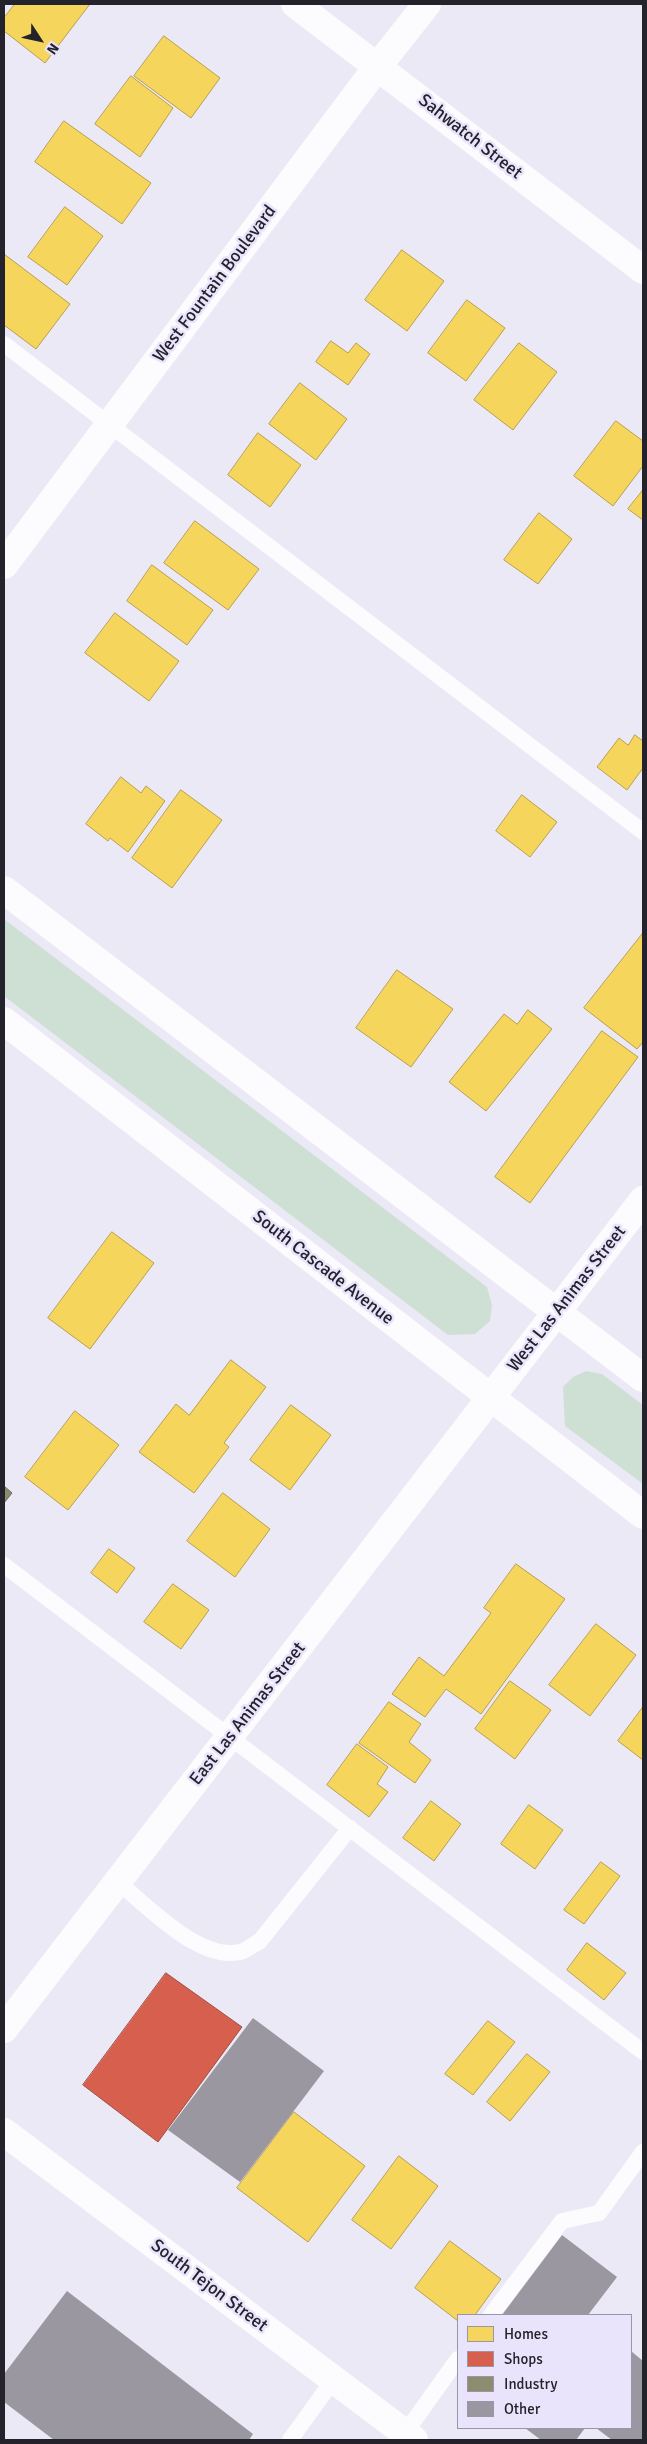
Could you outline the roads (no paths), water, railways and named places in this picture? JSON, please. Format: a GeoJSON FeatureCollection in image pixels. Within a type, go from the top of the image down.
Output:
{"type":"FeatureCollection","features":[{"type":"Feature","properties":{"kind":"street","name":"Sahwatch Street"},"geometry":{"type":"LineString","coordinates":[[295,4],[643,270]]}},
{"type":"Feature","properties":{"kind":"street","name":"West Fountain Boulevard"},"geometry":{"type":"LineString","coordinates":[[4,565],[378,66],[427,4]]}},
{"type":"Feature","properties":{"kind":"street"},"geometry":{"type":"LineString","coordinates":[[4,890],[643,1378]]}},
{"type":"Feature","properties":{"kind":"street","name":"South Cascade Avenue"},"geometry":{"type":"LineString","coordinates":[[4,1021],[643,1515]]}},
{"type":"Feature","properties":{"kind":"street","name":"West Las Animas Street"},"geometry":{"type":"LineString","coordinates":[[491,1399],[643,1200]]}},
{"type":"Feature","properties":{"kind":"street","name":"East Las Animas Street"},"geometry":{"type":"LineString","coordinates":[[4,2029],[491,1399]]}},
{"type":"Feature","properties":{"kind":"street","name":"South Tejon Street"},"geometry":{"type":"LineString","coordinates":[[4,2132],[409,2437]]}},
{"type":"Feature","properties":{"kind":"lane"},"geometry":{"type":"LineString","coordinates":[[4,344],[643,832]]}},
{"type":"Feature","properties":{"kind":"lane"},"geometry":{"type":"LineString","coordinates":[[4,1565],[231,1736],[643,2052]]}},
{"type":"Feature","properties":{"kind":"lane"},"geometry":{"type":"LineString","coordinates":[[118,1882],[187,1939],[209,1950],[240,1952],[260,1941],[350,1828]]}},
{"type":"Feature","properties":{"kind":"lane"},"geometry":{"type":"LineString","coordinates":[[492,2314],[562,2221],[599,2213],[643,2152]]}},
{"type":"Feature","properties":{"kind":"lane"},"geometry":{"type":"LineString","coordinates":[[409,2437],[457,2361]]}},
{"type":"Feature","properties":{"kind":"lane"},"geometry":{"type":"LineString","coordinates":[[290,2440],[334,2380]]}}]}
